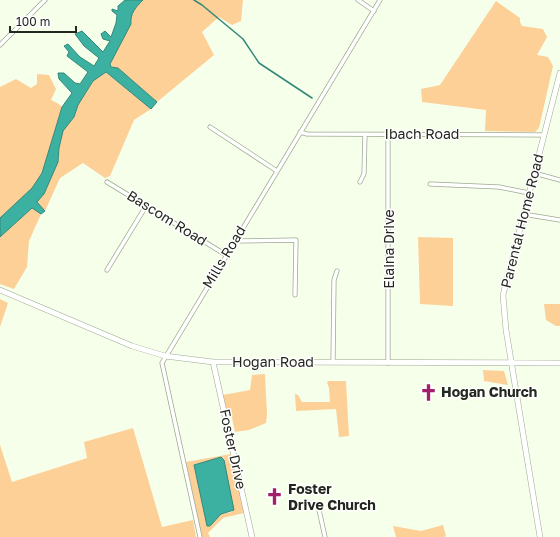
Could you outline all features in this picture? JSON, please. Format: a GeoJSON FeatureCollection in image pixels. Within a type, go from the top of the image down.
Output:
{"type":"FeatureCollection","features":[{"type":"Feature","properties":{"kind":"street"},"geometry":{"type":"LineString","coordinates":[[0,45],[45,0]]}},
{"type":"Feature","properties":{"kind":"street"},"geometry":{"type":"LineString","coordinates":[[358,0],[374,11]]}},
{"type":"Feature","properties":{"kind":"street","name":"Mills Road"},"geometry":{"type":"LineString","coordinates":[[164,356],[380,0]]}},
{"type":"Feature","properties":{"kind":"street","name":"Parental Home Road"},"geometry":{"type":"LineString","coordinates":[[540,537],[506,330],[503,295],[560,73]]}},
{"type":"Feature","properties":{"kind":"street"},"geometry":{"type":"LineString","coordinates":[[210,127],[277,171]]}},
{"type":"Feature","properties":{"kind":"street","name":"Ibach Road"},"geometry":{"type":"LineString","coordinates":[[300,132],[307,134],[544,135]]}},
{"type":"Feature","properties":{"kind":"street"},"geometry":{"type":"LineString","coordinates":[[360,182],[364,174],[365,134]]}},
{"type":"Feature","properties":{"kind":"street","name":"Elaina Drive"},"geometry":{"type":"LineString","coordinates":[[388,134],[388,363]]}},
{"type":"Feature","properties":{"kind":"street"},"geometry":{"type":"LineString","coordinates":[[534,173],[560,180]]}},
{"type":"Feature","properties":{"kind":"street","name":"Bascom Road"},"geometry":{"type":"LineString","coordinates":[[107,182],[226,255]]}},
{"type":"Feature","properties":{"kind":"street"},"geometry":{"type":"LineString","coordinates":[[430,184],[499,187],[529,193]]}},
{"type":"Feature","properties":{"kind":"street"},"geometry":{"type":"LineString","coordinates":[[107,270],[146,206]]}},
{"type":"Feature","properties":{"kind":"street"},"geometry":{"type":"LineString","coordinates":[[523,214],[560,220]]}},
{"type":"Feature","properties":{"kind":"street"},"geometry":{"type":"LineString","coordinates":[[234,241],[296,240],[295,295]]}},
{"type":"Feature","properties":{"kind":"street"},"geometry":{"type":"LineString","coordinates":[[333,362],[334,280],[337,271]]}},
{"type":"Feature","properties":{"kind":"street","name":"Hogan Road"},"geometry":{"type":"LineString","coordinates":[[0,290],[122,343],[164,356],[213,362],[560,363]]}},
{"type":"Feature","properties":{"kind":"street"},"geometry":{"type":"LineString","coordinates":[[164,356],[162,363],[200,537]]}},
{"type":"Feature","properties":{"kind":"street","name":"Foster Drive"},"geometry":{"type":"LineString","coordinates":[[213,362],[252,537]]}},
{"type":"Feature","properties":{"kind":"street"},"geometry":{"type":"LineString","coordinates":[[319,510],[325,537]]}},
{"type":"Feature","properties":{"kind":"shaded area"},"geometry":{"type":"Polygon","coordinates":[[[143,0],[243,0],[241,21],[232,25],[219,17],[202,32],[214,55],[157,102],[118,68],[111,67],[110,64],[134,8],[143,0]]]}},
{"type":"Feature","properties":{"kind":"shaded area"},"geometry":{"type":"Polygon","coordinates":[[[496,1],[520,18],[522,26],[543,29],[547,37],[537,55],[548,57],[553,66],[539,128],[535,132],[485,131],[486,110],[422,102],[421,89],[440,85],[496,1]]]}},
{"type":"Feature","properties":{"kind":"shaded area"},"geometry":{"type":"Polygon","coordinates":[[[105,72],[151,109],[134,120],[110,176],[105,178],[83,163],[60,178],[45,211],[37,202],[44,194],[58,162],[59,148],[63,131],[74,117],[78,105],[93,81],[105,72]]]}},
{"type":"Feature","properties":{"kind":"shaded area"},"geometry":{"type":"Polygon","coordinates":[[[37,74],[49,75],[56,89],[51,100],[62,107],[42,173],[32,188],[0,218],[0,87],[16,79],[31,88],[37,84],[37,74]]]}},
{"type":"Feature","properties":{"kind":"shaded area"},"geometry":{"type":"Polygon","coordinates":[[[32,208],[41,214],[29,241],[27,267],[14,289],[0,284],[0,237],[32,208]]]}},
{"type":"Feature","properties":{"kind":"shaded area"},"geometry":{"type":"Polygon","coordinates":[[[418,237],[453,238],[453,306],[420,304],[418,237]]]}},
{"type":"Feature","properties":{"kind":"shaded area"},"geometry":{"type":"Polygon","coordinates":[[[0,299],[8,303],[0,327],[0,299]]]}},
{"type":"Feature","properties":{"kind":"shaded area"},"geometry":{"type":"Polygon","coordinates":[[[544,304],[560,304],[560,326],[556,326],[546,320],[544,304]]]}},
{"type":"Feature","properties":{"kind":"shaded area"},"geometry":{"type":"Polygon","coordinates":[[[483,370],[504,371],[508,385],[484,381],[483,370]]]}},
{"type":"Feature","properties":{"kind":"shaded area"},"geometry":{"type":"Polygon","coordinates":[[[265,374],[266,423],[249,430],[235,432],[231,413],[227,412],[223,395],[250,390],[252,375],[265,374]]]}},
{"type":"Feature","properties":{"kind":"shaded area"},"geometry":{"type":"Polygon","coordinates":[[[328,381],[346,381],[349,436],[339,437],[336,409],[296,411],[295,394],[298,395],[302,402],[330,402],[328,381]]]}},
{"type":"Feature","properties":{"kind":"shaded area"},"geometry":{"type":"Polygon","coordinates":[[[133,428],[162,527],[193,520],[196,537],[0,537],[0,445],[12,482],[87,458],[84,442],[133,428]]]}},
{"type":"Feature","properties":{"kind":"shaded area"},"geometry":{"type":"Polygon","coordinates":[[[231,454],[244,513],[223,518],[208,533],[210,537],[202,537],[186,462],[231,454]],[[221,457],[194,465],[207,526],[221,514],[232,512],[224,459],[221,457]]]}},
{"type":"Feature","properties":{"kind":"shaded area"},"geometry":{"type":"Polygon","coordinates":[[[443,525],[446,536],[444,537],[396,537],[393,526],[421,531],[443,525]]]}},
{"type":"Feature","properties":{"kind":"water"},"geometry":{"type":"Polygon","coordinates":[[[125,0],[143,0],[134,10],[131,17],[131,24],[110,64],[111,67],[118,68],[157,102],[151,109],[106,72],[93,81],[78,105],[74,117],[63,131],[59,148],[58,162],[44,194],[37,202],[45,211],[41,214],[32,208],[0,237],[0,218],[32,188],[42,173],[62,107],[72,93],[59,79],[58,73],[64,73],[75,83],[80,84],[88,72],[67,56],[69,52],[64,46],[68,44],[80,57],[94,66],[99,58],[84,46],[75,34],[82,31],[103,52],[110,41],[103,39],[101,34],[105,31],[111,37],[117,15],[112,11],[112,9],[118,11],[118,6],[125,0]]]}},
{"type":"Feature","properties":{"kind":"water"},"geometry":{"type":"Polygon","coordinates":[[[221,457],[224,460],[234,510],[221,514],[210,526],[207,526],[194,465],[221,457]]]}},
{"type":"Feature","properties":{"kind":"waterway"},"geometry":{"type":"LineString","coordinates":[[194,0],[243,39],[259,63],[312,98]]}},
{"type":"Feature","properties":{"kind":"place","name":"Hogan Church"},"geometry":{"type":"Point","coordinates":[428,392]}},
{"type":"Feature","properties":{"kind":"place","name":"Foster Drive Church"},"geometry":{"type":"Point","coordinates":[275,497]}}]}
